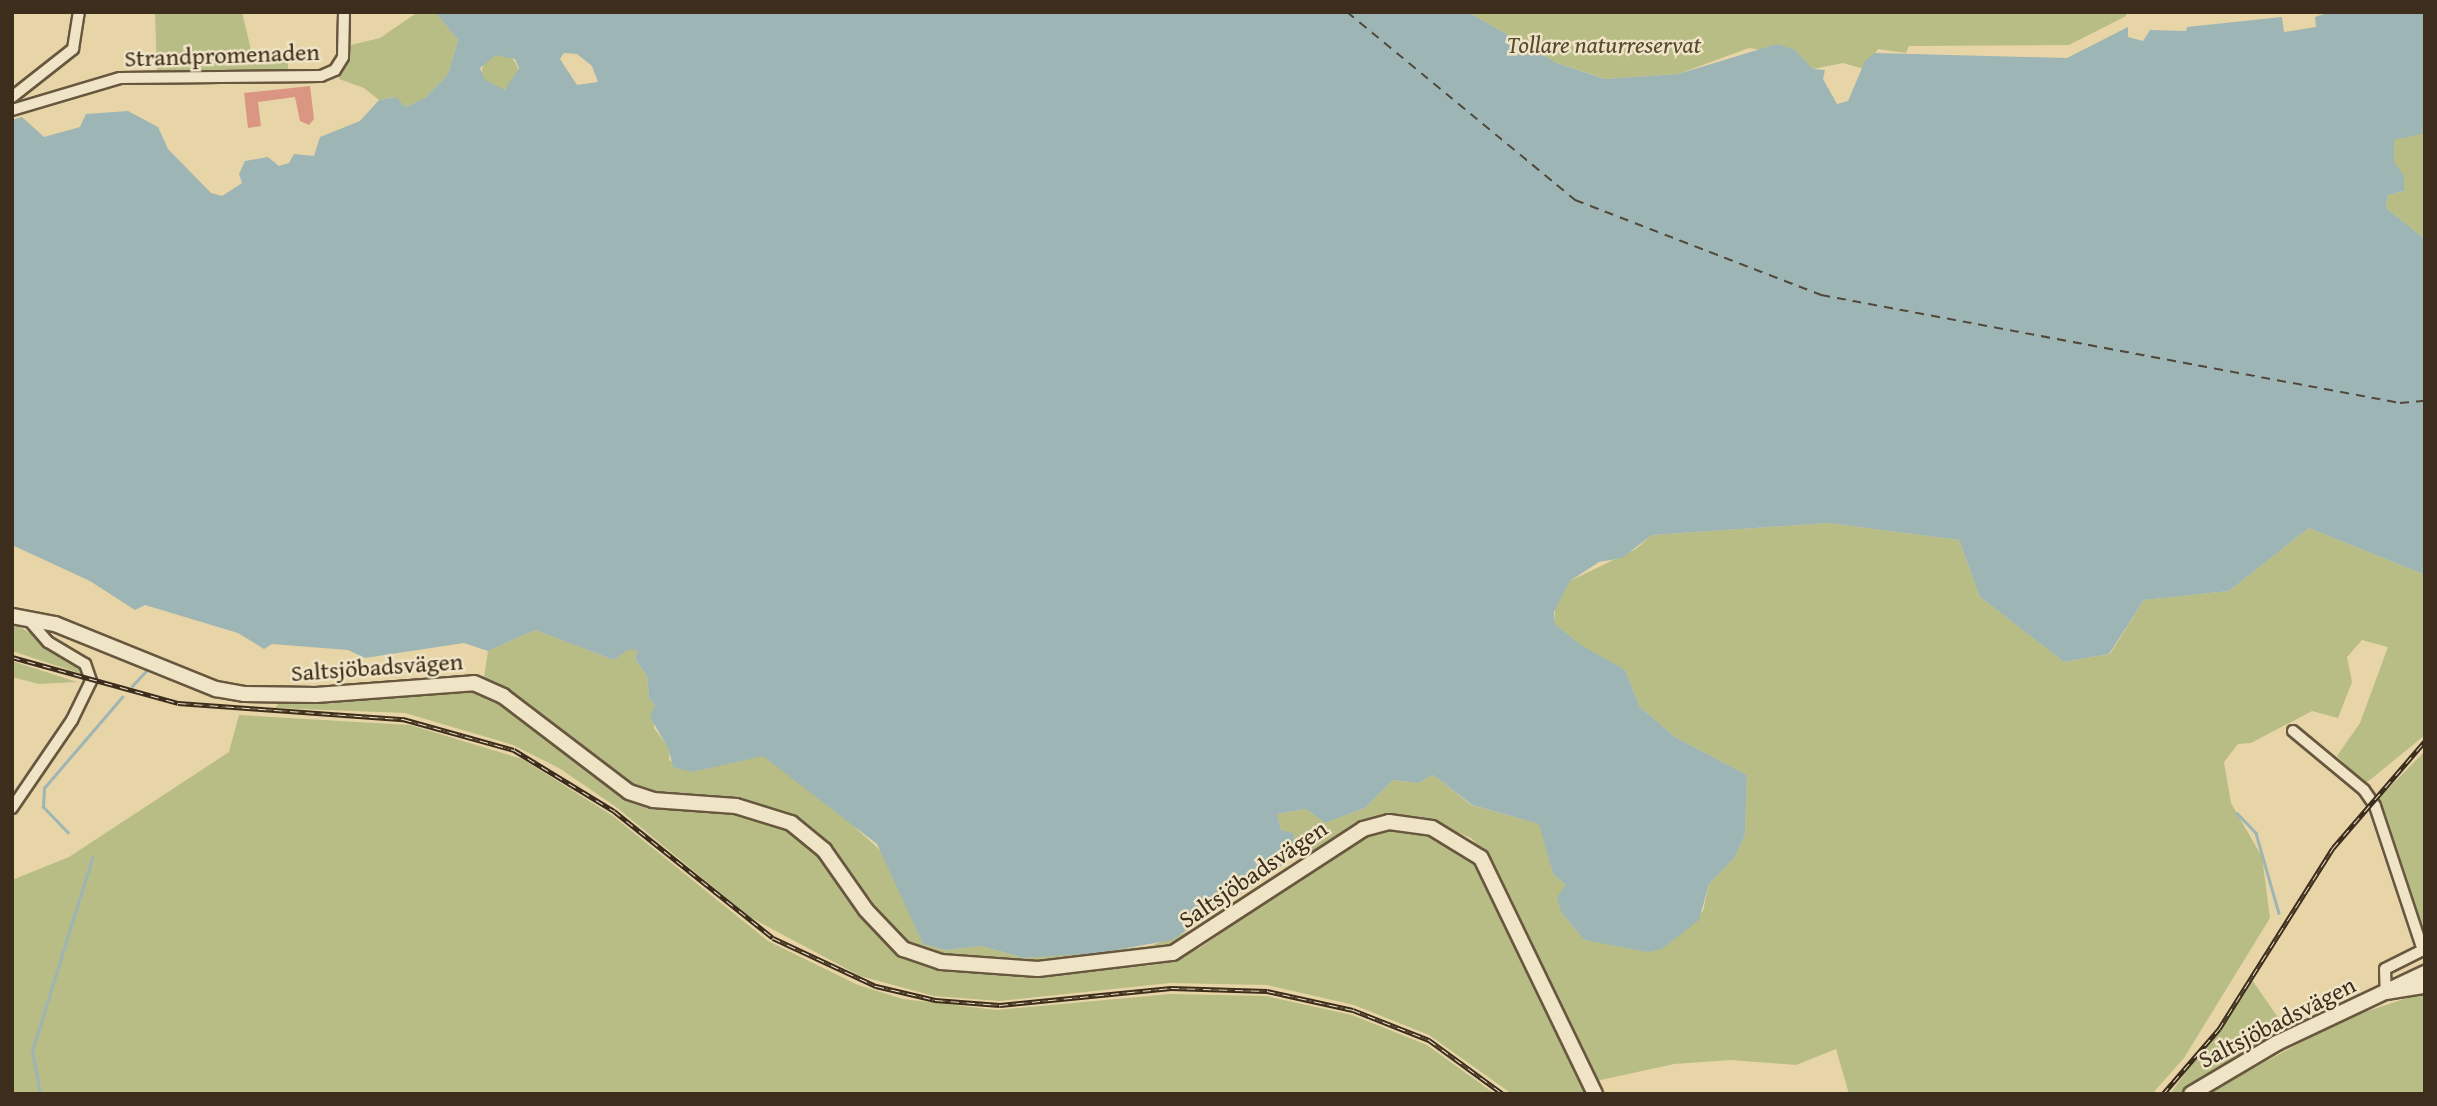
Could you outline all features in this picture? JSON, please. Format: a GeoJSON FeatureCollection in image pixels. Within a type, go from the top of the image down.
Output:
{"type":"FeatureCollection","features":[{"type":"Feature","properties":{"kind":"street"},"geometry":{"type":"LineString","coordinates":[[12,97],[73,49],[79,12]]}},
{"type":"Feature","properties":{"kind":"street","name":"Strandpromenaden"},"geometry":{"type":"LineString","coordinates":[[12,110],[120,78],[329,74],[342,57],[344,12]]}},
{"type":"Feature","properties":{"kind":"street"},"geometry":{"type":"LineString","coordinates":[[12,808],[72,720],[92,681],[85,664],[48,642],[20,617]]}},
{"type":"Feature","properties":{"kind":"street","name":"Saltsjöbadsvägen"},"geometry":{"type":"LineString","coordinates":[[20,617],[84,635],[216,689],[244,694],[316,695],[474,683],[503,696],[629,792],[653,800],[736,806],[791,823],[824,850],[866,910],[903,949],[941,962],[1038,969],[1173,953],[1363,829],[1389,822],[1432,828],[1481,858],[1595,1094]]}},
{"type":"Feature","properties":{"kind":"street"},"geometry":{"type":"LineString","coordinates":[[2294,731],[2372,800],[2423,950],[2385,969],[2386,992]]}},
{"type":"Feature","properties":{"kind":"street","name":"Saltsjöbadsvägen"},"geometry":{"type":"LineString","coordinates":[[2191,1094],[2277,1043],[2386,992],[2400,981],[2425,973]]}},
{"type":"Feature","properties":{"kind":"street","name":"Saltsjöbadsvägen"},"geometry":{"type":"LineString","coordinates":[[2386,992],[2425,986]]}},
{"type":"Feature","properties":{"kind":"green space"},"geometry":{"type":"Polygon","coordinates":[[[155,12],[242,12],[251,50],[288,50],[288,73],[157,74],[155,12]]]}},
{"type":"Feature","properties":{"kind":"green space"},"geometry":{"type":"Polygon","coordinates":[[[418,12],[435,12],[458,40],[448,74],[424,99],[404,107],[395,97],[379,100],[364,88],[339,79],[351,45],[380,38],[418,12]]]}},
{"type":"Feature","properties":{"kind":"green space","name":"Tollare naturreservat"},"geometry":{"type":"Polygon","coordinates":[[[1468,12],[2126,12],[2126,16],[2069,45],[1909,46],[1906,53],[1878,49],[1864,69],[1843,63],[1813,69],[1801,57],[1749,48],[1678,74],[1606,79],[1557,63],[1468,12]]]}},
{"type":"Feature","properties":{"kind":"green space"},"geometry":{"type":"Polygon","coordinates":[[[500,54],[512,60],[518,72],[512,84],[500,90],[488,84],[482,72],[488,60],[500,54]]]}},
{"type":"Feature","properties":{"kind":"green space"},"geometry":{"type":"Polygon","coordinates":[[[2417,132],[2425,133],[2425,239],[2386,208],[2388,195],[2404,191],[2394,162],[2394,139],[2417,132]]]}},
{"type":"Feature","properties":{"kind":"green space"},"geometry":{"type":"Polygon","coordinates":[[[1828,523],[1959,540],[1980,597],[2064,662],[2110,654],[2144,600],[2229,591],[2309,528],[2425,575],[2425,735],[2365,784],[2337,756],[2360,723],[2388,647],[2362,640],[2347,657],[2352,682],[2338,718],[2312,711],[2251,743],[2238,744],[2224,762],[2231,803],[2262,857],[2270,918],[2184,1058],[2152,1094],[1849,1094],[1836,1049],[1796,1065],[1731,1060],[1674,1064],[1596,1081],[1486,853],[1471,838],[1420,817],[1394,817],[1342,834],[1306,860],[1291,852],[1294,841],[1281,830],[1277,814],[1306,809],[1325,823],[1365,808],[1393,780],[1418,783],[1433,775],[1471,805],[1540,824],[1553,874],[1566,885],[1561,912],[1584,940],[1662,949],[1703,911],[1709,884],[1735,857],[1745,835],[1747,775],[1675,737],[1640,707],[1625,670],[1602,662],[1555,624],[1555,604],[1570,581],[1636,549],[1652,535],[1828,523]]]}},
{"type":"Feature","properties":{"kind":"green space"},"geometry":{"type":"Polygon","coordinates":[[[12,622],[84,667],[88,676],[12,651],[12,622]]]}},
{"type":"Feature","properties":{"kind":"green space"},"geometry":{"type":"Polygon","coordinates":[[[535,630],[614,660],[629,648],[638,651],[635,659],[647,676],[649,699],[655,705],[654,728],[670,750],[669,760],[692,772],[762,755],[832,806],[882,852],[923,944],[946,950],[981,946],[1024,958],[1150,946],[1195,929],[1197,936],[1177,948],[1114,960],[1011,963],[977,955],[952,958],[906,945],[827,843],[809,827],[765,807],[654,796],[630,789],[484,677],[488,651],[535,630]]]}},
{"type":"Feature","properties":{"kind":"green space"},"geometry":{"type":"Polygon","coordinates":[[[12,661],[77,682],[39,684],[12,677],[12,661]]]}},
{"type":"Feature","properties":{"kind":"green space"},"geometry":{"type":"Polygon","coordinates":[[[470,688],[505,705],[633,799],[758,816],[806,840],[883,940],[926,966],[1032,974],[1153,965],[1200,948],[1355,838],[1399,828],[1429,833],[1478,860],[1589,1094],[1512,1094],[1429,1035],[1354,1005],[1267,985],[1170,983],[1000,1001],[934,996],[860,976],[750,917],[616,807],[559,768],[513,745],[405,713],[275,708],[280,701],[470,688]]]}},
{"type":"Feature","properties":{"kind":"green space"},"geometry":{"type":"Polygon","coordinates":[[[239,715],[410,725],[522,759],[613,816],[768,941],[858,985],[903,999],[997,1010],[1170,994],[1266,996],[1352,1015],[1427,1045],[1495,1094],[12,1094],[12,880],[69,857],[229,752],[239,715]]]}},
{"type":"Feature","properties":{"kind":"green space"},"geometry":{"type":"Polygon","coordinates":[[[2425,751],[2425,942],[2376,801],[2425,751]]]}},
{"type":"Feature","properties":{"kind":"green space"},"geometry":{"type":"Polygon","coordinates":[[[2252,980],[2284,1026],[2183,1094],[2170,1094],[2252,980]]]}},
{"type":"Feature","properties":{"kind":"green space"},"geometry":{"type":"Polygon","coordinates":[[[2425,992],[2425,1094],[2206,1094],[2344,1019],[2425,992]]]}},
{"type":"Feature","properties":{"kind":"water"},"geometry":{"type":"Polygon","coordinates":[[[435,12],[1468,12],[1557,63],[1605,79],[1678,74],[1777,44],[1795,50],[1813,69],[1825,70],[1823,79],[1837,104],[1848,101],[1865,61],[1875,53],[2067,58],[2128,27],[2128,37],[2143,41],[2150,30],[2186,31],[2187,27],[2282,17],[2284,32],[2316,27],[2315,17],[2330,12],[2425,12],[2425,133],[2394,140],[2394,162],[2404,176],[2404,191],[2388,195],[2386,208],[2425,239],[2425,575],[2309,528],[2229,591],[2144,600],[2109,654],[2064,662],[1980,597],[1959,540],[1828,523],[1652,535],[1622,558],[1599,562],[1570,581],[1554,612],[1555,624],[1581,645],[1625,670],[1640,707],[1675,737],[1747,775],[1745,835],[1735,857],[1709,884],[1699,920],[1662,949],[1648,952],[1584,940],[1561,912],[1557,897],[1566,885],[1553,874],[1539,824],[1472,805],[1433,775],[1418,783],[1393,780],[1365,808],[1325,823],[1306,809],[1277,814],[1281,830],[1293,833],[1294,841],[1280,867],[1172,940],[1098,953],[1024,958],[981,946],[946,950],[923,944],[877,844],[763,756],[692,772],[673,767],[669,750],[650,717],[655,705],[649,699],[647,676],[635,659],[638,651],[629,649],[614,660],[535,630],[488,651],[464,643],[365,658],[348,650],[272,644],[264,649],[238,633],[145,605],[135,610],[90,581],[12,545],[12,120],[22,117],[44,137],[80,127],[86,114],[128,111],[158,127],[168,149],[211,193],[222,196],[242,183],[239,174],[245,161],[268,157],[279,166],[289,163],[294,154],[314,156],[320,137],[360,121],[379,100],[396,97],[405,107],[425,98],[448,74],[458,40],[435,12]],[[564,53],[560,59],[577,85],[598,82],[592,66],[577,54],[564,53]],[[496,55],[480,68],[485,80],[505,90],[519,68],[515,59],[496,55]]]}},
{"type":"Feature","properties":{"kind":"building"},"geometry":{"type":"Polygon","coordinates":[[[310,86],[314,119],[309,125],[300,121],[295,97],[258,102],[261,126],[248,128],[244,93],[310,86]]]}},
{"type":"Feature","properties":{"kind":"waterway"},"geometry":{"type":"LineString","coordinates":[[132,686],[147,670]]}},
{"type":"Feature","properties":{"kind":"waterway"},"geometry":{"type":"LineString","coordinates":[[68,833],[43,807],[44,788],[122,697]]}},
{"type":"Feature","properties":{"kind":"waterway"},"geometry":{"type":"LineString","coordinates":[[2237,813],[2256,833],[2279,913]]}},
{"type":"Feature","properties":{"kind":"waterway"},"geometry":{"type":"LineString","coordinates":[[40,1094],[32,1051],[92,858]]}},
{"type":"Feature","properties":{"kind":"ferry route"},"geometry":{"type":"LineString","coordinates":[[1347,12],[1575,200],[1821,295],[2400,403],[2425,401]]}},
{"type":"Feature","properties":{"kind":"railway"},"geometry":{"type":"LineString","coordinates":[[12,657],[178,703],[403,719],[514,750],[614,811],[773,938],[876,986],[935,1000],[1000,1005],[1171,988],[1267,991],[1353,1010],[1429,1040],[1503,1094]]}},
{"type":"Feature","properties":{"kind":"railway"},"geometry":{"type":"LineString","coordinates":[[2163,1094],[2219,1029],[2333,848],[2425,741]]}}]}
